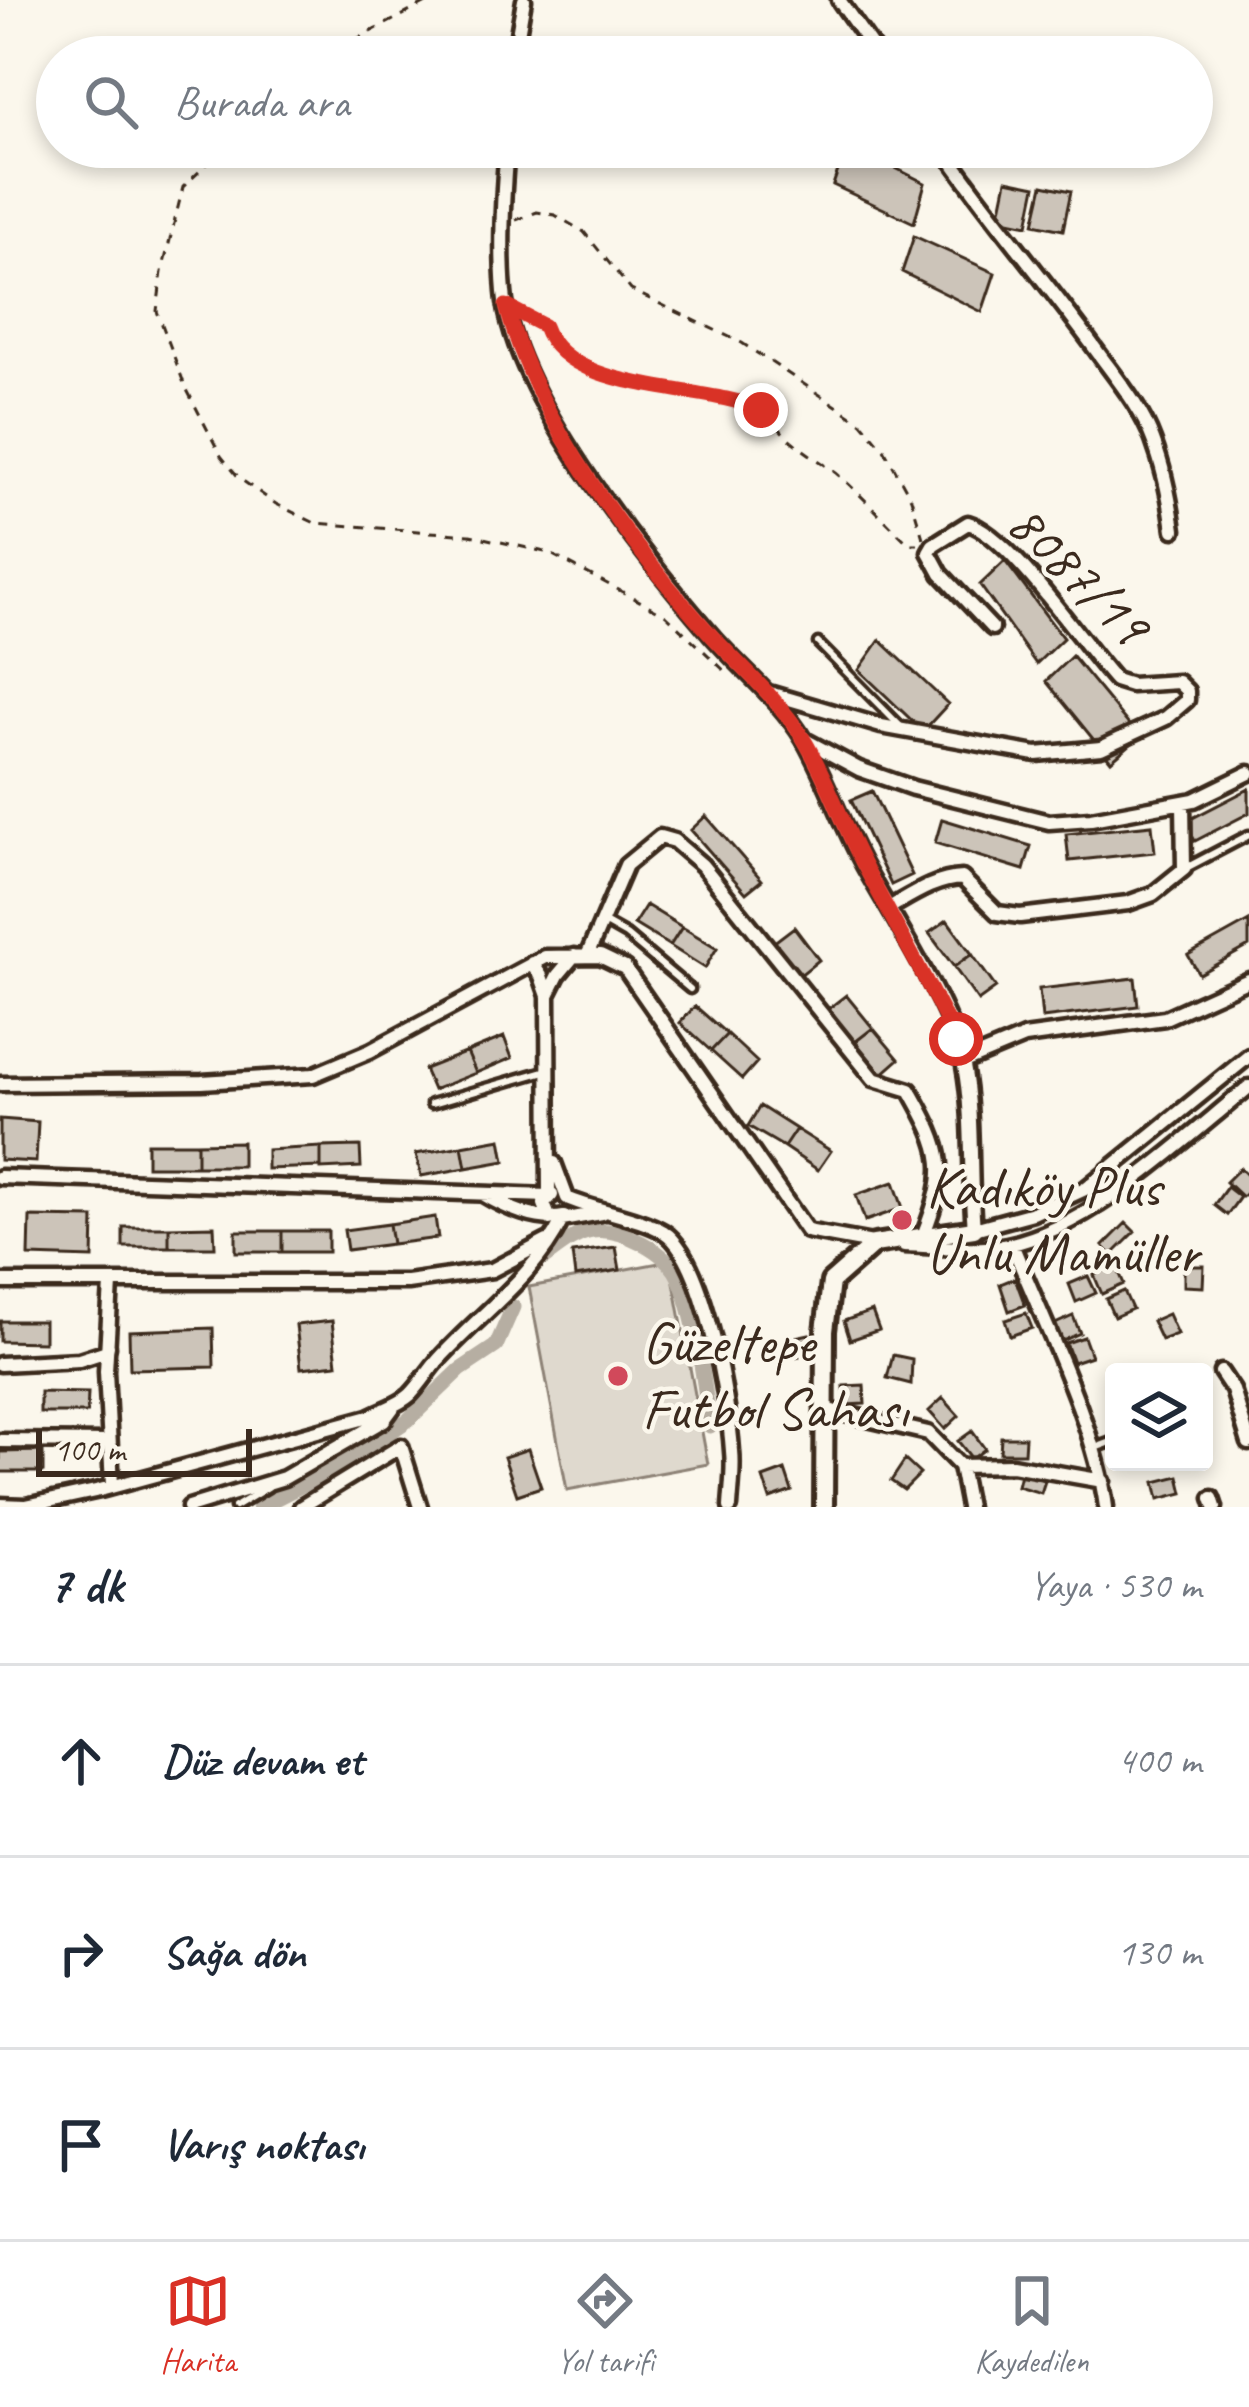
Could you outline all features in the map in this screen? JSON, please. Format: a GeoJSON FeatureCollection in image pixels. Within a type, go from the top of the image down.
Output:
{"type":"FeatureCollection","features":[{"type":"Feature","properties":{"kind":"street"},"geometry":{"type":"LineString","coordinates":[[518,36],[524,0]]}},
{"type":"Feature","properties":{"kind":"street"},"geometry":{"type":"LineString","coordinates":[[839,0],[864,36]]}},
{"type":"Feature","properties":{"kind":"street"},"geometry":{"type":"LineString","coordinates":[[506,168],[506,306],[518,351],[550,413],[634,544],[714,638],[769,693],[803,739],[964,1062],[974,1229]]}},
{"type":"Feature","properties":{"kind":"street"},"geometry":{"type":"LineString","coordinates":[[957,168],[1039,270],[1122,385],[1152,436],[1174,530]]}},
{"type":"Feature","properties":{"kind":"street","name":"8087/19"},"geometry":{"type":"LineString","coordinates":[[769,693],[905,731],[1036,754],[1101,748],[1166,718],[1187,700],[1178,682],[1131,685],[1115,680],[1025,570],[979,526],[968,524],[933,544],[929,552],[940,574],[992,628]]}},
{"type":"Feature","properties":{"kind":"street"},"geometry":{"type":"LineString","coordinates":[[803,739],[859,769],[913,788],[1049,822],[1183,802],[1249,773]]}},
{"type":"Feature","properties":{"kind":"street"},"geometry":{"type":"LineString","coordinates":[[889,908],[956,877],[997,913],[1020,916],[1128,903],[1153,894],[1184,869],[1183,802]]}},
{"type":"Feature","properties":{"kind":"street"},"geometry":{"type":"LineString","coordinates":[[548,996],[558,975],[581,956],[602,922],[626,865],[660,837],[674,841],[702,865],[874,1079],[910,1090],[932,1128],[942,1172],[923,1236]]}},
{"type":"Feature","properties":{"kind":"street"},"geometry":{"type":"LineString","coordinates":[[0,1084],[202,1082],[313,1075],[370,1051],[545,957],[600,956],[625,968],[807,1232],[874,1244],[988,1248],[1012,1244],[1073,1220],[1249,1087]]}},
{"type":"Feature","properties":{"kind":"street"},"geometry":{"type":"LineString","coordinates":[[0,1505],[50,1504],[369,1417],[407,1397],[553,1238],[556,1219],[544,1204],[549,1196],[551,1154],[548,996],[532,963]]}},
{"type":"Feature","properties":{"kind":"street"},"geometry":{"type":"LineString","coordinates":[[964,1062],[1024,1037],[1165,1018],[1249,980]]}},
{"type":"Feature","properties":{"kind":"street"},"geometry":{"type":"LineString","coordinates":[[824,1507],[825,1330],[830,1282],[874,1244],[974,1229],[1033,1214],[1085,1189],[1249,1056]]}},
{"type":"Feature","properties":{"kind":"street"},"geometry":{"type":"LineString","coordinates":[[551,1154],[572,1209],[556,1219]]}},
{"type":"Feature","properties":{"kind":"street"},"geometry":{"type":"LineString","coordinates":[[0,1177],[549,1196],[665,1233],[684,1254],[703,1301],[725,1391],[733,1456],[730,1507]]}},
{"type":"Feature","properties":{"kind":"street"},"geometry":{"type":"LineString","coordinates":[[482,1193],[504,1207],[556,1219],[601,1213]]}},
{"type":"Feature","properties":{"kind":"street"},"geometry":{"type":"LineString","coordinates":[[0,1282],[407,1282],[491,1270],[553,1238]]}},
{"type":"Feature","properties":{"kind":"street"},"geometry":{"type":"LineString","coordinates":[[1012,1244],[1092,1450],[1106,1507]]}},
{"type":"Feature","properties":{"kind":"street"},"geometry":{"type":"LineString","coordinates":[[111,1284],[106,1371],[112,1485]]}},
{"type":"Feature","properties":{"kind":"street"},"geometry":{"type":"LineString","coordinates":[[0,1364],[79,1360],[107,1351],[111,1327]]}},
{"type":"Feature","properties":{"kind":"street"},"geometry":{"type":"LineString","coordinates":[[1221,1372],[1233,1390],[1249,1443]]}},
{"type":"Feature","properties":{"kind":"street"},"geometry":{"type":"LineString","coordinates":[[189,1507],[284,1478],[384,1420],[396,1403]]}},
{"type":"Feature","properties":{"kind":"street"},"geometry":{"type":"LineString","coordinates":[[824,1409],[928,1433],[960,1466],[968,1507]]}},
{"type":"Feature","properties":{"kind":"street"},"geometry":{"type":"LineString","coordinates":[[0,1441],[108,1442]]}},
{"type":"Feature","properties":{"kind":"street"},"geometry":{"type":"LineString","coordinates":[[302,1507],[318,1503],[401,1446],[420,1507]]}},
{"type":"Feature","properties":{"kind":"street"},"geometry":{"type":"LineString","coordinates":[[960,1466],[1012,1465],[1103,1481]]}},
{"type":"Feature","properties":{"kind":"street"},"geometry":{"type":"LineString","coordinates":[[89,1493],[100,1507]]}},
{"type":"Feature","properties":{"kind":"lane"},"geometry":{"type":"LineString","coordinates":[[818,643],[905,731]]}},
{"type":"Feature","properties":{"kind":"lane"},"geometry":{"type":"LineString","coordinates":[[1184,869],[1249,835]]}},
{"type":"Feature","properties":{"kind":"lane"},"geometry":{"type":"LineString","coordinates":[[602,922],[626,935],[690,989]]}},
{"type":"Feature","properties":{"kind":"lane"},"geometry":{"type":"LineString","coordinates":[[431,1104],[550,1069]]}},
{"type":"Feature","properties":{"kind":"lane"},"geometry":{"type":"LineString","coordinates":[[1092,1450],[1105,1445]]}},
{"type":"Feature","properties":{"kind":"lane"},"geometry":{"type":"LineString","coordinates":[[236,1507],[284,1478]]}},
{"type":"Feature","properties":{"kind":"path"},"geometry":{"type":"LineString","coordinates":[[363,36],[432,0]]}},
{"type":"Feature","properties":{"kind":"path"},"geometry":{"type":"LineString","coordinates":[[203,168],[183,188],[162,272],[158,311],[184,386],[221,456],[240,478],[276,504],[315,523],[470,535],[549,553],[666,615],[737,681]]}},
{"type":"Feature","properties":{"kind":"path"},"geometry":{"type":"LineString","coordinates":[[505,228],[537,212],[555,215],[584,232],[631,290],[742,343],[862,423],[884,449],[911,498],[923,541],[909,544],[834,471],[788,438],[779,422],[761,410],[740,399],[680,392],[595,371],[551,343],[544,326],[506,306]]}},
{"type":"Feature","properties":{"kind":"shaded area","name":"Güzeltepe Futbol Sahası"},"geometry":{"type":"Polygon","coordinates":[[[670,1261],[708,1464],[567,1490],[529,1287],[670,1261]]]}},
{"type":"Feature","properties":{"kind":"building"},"geometry":{"type":"Polygon","coordinates":[[[839,168],[895,168],[925,183],[914,223],[833,185],[839,168]]]}},
{"type":"Feature","properties":{"kind":"building"},"geometry":{"type":"Polygon","coordinates":[[[1007,180],[1036,186],[1028,225],[999,219],[1007,180]]]}},
{"type":"Feature","properties":{"kind":"building"},"geometry":{"type":"Polygon","coordinates":[[[1043,185],[1071,191],[1063,230],[1034,224],[1043,185]]]}},
{"type":"Feature","properties":{"kind":"building"},"geometry":{"type":"Polygon","coordinates":[[[914,236],[995,273],[982,312],[902,272],[914,236]]]}},
{"type":"Feature","properties":{"kind":"building"},"geometry":{"type":"Polygon","coordinates":[[[1005,561],[1063,638],[1036,664],[980,585],[1005,561]]]}},
{"type":"Feature","properties":{"kind":"building"},"geometry":{"type":"Polygon","coordinates":[[[880,640],[948,704],[923,731],[859,670],[880,640]]]}},
{"type":"Feature","properties":{"kind":"building"},"geometry":{"type":"Polygon","coordinates":[[[1072,656],[1139,737],[1111,761],[1046,681],[1072,656]]]}},
{"type":"Feature","properties":{"kind":"building"},"geometry":{"type":"Polygon","coordinates":[[[1249,789],[1249,813],[1195,841],[1185,822],[1249,789]]]}},
{"type":"Feature","properties":{"kind":"building"},"geometry":{"type":"Polygon","coordinates":[[[872,791],[912,875],[891,885],[851,800],[872,791]]]}},
{"type":"Feature","properties":{"kind":"building"},"geometry":{"type":"Polygon","coordinates":[[[706,816],[762,880],[746,893],[691,830],[706,816]]]}},
{"type":"Feature","properties":{"kind":"building"},"geometry":{"type":"Polygon","coordinates":[[[942,819],[1031,846],[1024,870],[935,843],[942,819]]]}},
{"type":"Feature","properties":{"kind":"building"},"geometry":{"type":"Polygon","coordinates":[[[1152,825],[1155,852],[1069,861],[1066,834],[1152,825]]]}},
{"type":"Feature","properties":{"kind":"building"},"geometry":{"type":"Polygon","coordinates":[[[646,905],[682,927],[670,946],[634,924],[646,905]]]}},
{"type":"Feature","properties":{"kind":"building"},"geometry":{"type":"Polygon","coordinates":[[[947,920],[972,954],[954,967],[929,933],[947,920]]]}},
{"type":"Feature","properties":{"kind":"building"},"geometry":{"type":"Polygon","coordinates":[[[1249,921],[1249,946],[1199,974],[1188,955],[1249,921]]]}},
{"type":"Feature","properties":{"kind":"building"},"geometry":{"type":"Polygon","coordinates":[[[682,927],[717,948],[705,968],[670,946],[682,927]]]}},
{"type":"Feature","properties":{"kind":"building"},"geometry":{"type":"Polygon","coordinates":[[[794,927],[819,960],[799,976],[773,943],[794,927]]]}},
{"type":"Feature","properties":{"kind":"building"},"geometry":{"type":"Polygon","coordinates":[[[972,954],[996,988],[978,1001],[954,967],[972,954]]]}},
{"type":"Feature","properties":{"kind":"building"},"geometry":{"type":"Polygon","coordinates":[[[1135,978],[1138,1006],[1042,1018],[1039,989],[1135,978]]]}},
{"type":"Feature","properties":{"kind":"building"},"geometry":{"type":"Polygon","coordinates":[[[846,995],[873,1028],[855,1042],[828,1009],[846,995]]]}},
{"type":"Feature","properties":{"kind":"building"},"geometry":{"type":"Polygon","coordinates":[[[695,1006],[727,1034],[711,1051],[680,1023],[695,1006]]]}},
{"type":"Feature","properties":{"kind":"building"},"geometry":{"type":"Polygon","coordinates":[[[873,1028],[899,1059],[882,1074],[855,1042],[873,1028]]]}},
{"type":"Feature","properties":{"kind":"building"},"geometry":{"type":"Polygon","coordinates":[[[727,1034],[757,1062],[742,1079],[711,1051],[727,1034]]]}},
{"type":"Feature","properties":{"kind":"building"},"geometry":{"type":"Polygon","coordinates":[[[504,1037],[512,1058],[476,1073],[467,1052],[504,1037]]]}},
{"type":"Feature","properties":{"kind":"building"},"geometry":{"type":"Polygon","coordinates":[[[467,1052],[476,1073],[433,1090],[424,1069],[467,1052]]]}},
{"type":"Feature","properties":{"kind":"building"},"geometry":{"type":"Polygon","coordinates":[[[760,1106],[796,1129],[784,1147],[748,1126],[760,1106]]]}},
{"type":"Feature","properties":{"kind":"building"},"geometry":{"type":"Polygon","coordinates":[[[0,1119],[38,1122],[36,1162],[0,1160],[0,1119]]]}},
{"type":"Feature","properties":{"kind":"building"},"geometry":{"type":"Polygon","coordinates":[[[796,1129],[831,1151],[818,1170],[784,1147],[796,1129]]]}},
{"type":"Feature","properties":{"kind":"building"},"geometry":{"type":"Polygon","coordinates":[[[501,1139],[505,1161],[466,1168],[462,1146],[501,1139]]]}},
{"type":"Feature","properties":{"kind":"building"},"geometry":{"type":"Polygon","coordinates":[[[242,1142],[242,1166],[197,1166],[197,1143],[242,1142]]]}},
{"type":"Feature","properties":{"kind":"building"},"geometry":{"type":"Polygon","coordinates":[[[147,1143],[197,1143],[197,1166],[147,1166],[147,1143]]]}},
{"type":"Feature","properties":{"kind":"building"},"geometry":{"type":"Polygon","coordinates":[[[360,1146],[361,1167],[321,1169],[321,1147],[360,1146]]]}},
{"type":"Feature","properties":{"kind":"building"},"geometry":{"type":"Polygon","coordinates":[[[462,1146],[466,1168],[421,1176],[416,1154],[462,1146]]]}},
{"type":"Feature","properties":{"kind":"building"},"geometry":{"type":"Polygon","coordinates":[[[321,1147],[321,1167],[267,1169],[267,1150],[321,1147]]]}},
{"type":"Feature","properties":{"kind":"building"},"geometry":{"type":"Polygon","coordinates":[[[1240,1168],[1249,1177],[1249,1190],[1242,1197],[1226,1182],[1240,1168]]]}},
{"type":"Feature","properties":{"kind":"building"},"geometry":{"type":"Polygon","coordinates":[[[894,1182],[903,1208],[865,1221],[856,1195],[894,1182]]]}},
{"type":"Feature","properties":{"kind":"building"},"geometry":{"type":"Polygon","coordinates":[[[1227,1187],[1240,1197],[1227,1215],[1214,1205],[1227,1187]]]}},
{"type":"Feature","properties":{"kind":"building"},"geometry":{"type":"Polygon","coordinates":[[[30,1217],[94,1218],[93,1258],[29,1256],[30,1217]]]}},
{"type":"Feature","properties":{"kind":"building"},"geometry":{"type":"Polygon","coordinates":[[[435,1217],[438,1238],[392,1244],[389,1224],[435,1217]]]}},
{"type":"Feature","properties":{"kind":"building"},"geometry":{"type":"Polygon","coordinates":[[[1126,1223],[1135,1232],[1112,1255],[1103,1246],[1126,1223]]]}},
{"type":"Feature","properties":{"kind":"building"},"geometry":{"type":"Polygon","coordinates":[[[389,1224],[392,1244],[347,1250],[344,1230],[389,1224]]]}},
{"type":"Feature","properties":{"kind":"building"},"geometry":{"type":"Polygon","coordinates":[[[214,1226],[215,1247],[169,1247],[169,1227],[214,1226]]]}},
{"type":"Feature","properties":{"kind":"building"},"geometry":{"type":"Polygon","coordinates":[[[123,1227],[169,1227],[169,1247],[123,1247],[123,1227]]]}},
{"type":"Feature","properties":{"kind":"building"},"geometry":{"type":"Polygon","coordinates":[[[236,1231],[282,1231],[282,1252],[236,1252],[236,1231]]]}},
{"type":"Feature","properties":{"kind":"building"},"geometry":{"type":"Polygon","coordinates":[[[282,1231],[328,1231],[328,1252],[282,1252],[282,1231]]]}},
{"type":"Feature","properties":{"kind":"building"},"geometry":{"type":"Polygon","coordinates":[[[616,1247],[620,1270],[575,1277],[572,1253],[616,1247]]]}},
{"type":"Feature","properties":{"kind":"building"},"geometry":{"type":"Polygon","coordinates":[[[1116,1265],[1124,1284],[1102,1294],[1094,1275],[1116,1265]]]}},
{"type":"Feature","properties":{"kind":"building"},"geometry":{"type":"Polygon","coordinates":[[[1184,1266],[1204,1266],[1203,1287],[1184,1286],[1184,1266]]]}},
{"type":"Feature","properties":{"kind":"building"},"geometry":{"type":"Polygon","coordinates":[[[1088,1276],[1096,1293],[1076,1302],[1069,1284],[1088,1276]]]}},
{"type":"Feature","properties":{"kind":"building"},"geometry":{"type":"Polygon","coordinates":[[[1015,1278],[1025,1305],[1009,1311],[1000,1284],[1015,1278]]]}},
{"type":"Feature","properties":{"kind":"building"},"geometry":{"type":"Polygon","coordinates":[[[1124,1291],[1132,1309],[1114,1317],[1106,1299],[1124,1291]]]}},
{"type":"Feature","properties":{"kind":"building"},"geometry":{"type":"Polygon","coordinates":[[[872,1311],[879,1330],[850,1340],[844,1321],[872,1311]]]}},
{"type":"Feature","properties":{"kind":"building"},"geometry":{"type":"Polygon","coordinates":[[[1026,1313],[1032,1328],[1010,1336],[1005,1320],[1026,1313]]]}},
{"type":"Feature","properties":{"kind":"building"},"geometry":{"type":"Polygon","coordinates":[[[1168,1314],[1177,1334],[1161,1340],[1152,1321],[1168,1314]]]}},
{"type":"Feature","properties":{"kind":"building"},"geometry":{"type":"Polygon","coordinates":[[[1073,1316],[1080,1333],[1060,1342],[1053,1325],[1073,1316]]]}},
{"type":"Feature","properties":{"kind":"building"},"geometry":{"type":"Polygon","coordinates":[[[0,1321],[44,1321],[44,1342],[0,1341],[0,1321]]]}},
{"type":"Feature","properties":{"kind":"building"},"geometry":{"type":"Polygon","coordinates":[[[332,1321],[337,1364],[301,1368],[296,1325],[332,1321]]]}},
{"type":"Feature","properties":{"kind":"building"},"geometry":{"type":"Polygon","coordinates":[[[213,1328],[214,1367],[130,1369],[129,1331],[213,1328]]]}},
{"type":"Feature","properties":{"kind":"building"},"geometry":{"type":"Polygon","coordinates":[[[809,1334],[813,1353],[795,1357],[791,1338],[809,1334]]]}},
{"type":"Feature","properties":{"kind":"building"},"geometry":{"type":"Polygon","coordinates":[[[1084,1337],[1091,1356],[1073,1362],[1066,1343],[1084,1337]]]}},
{"type":"Feature","properties":{"kind":"building"},"geometry":{"type":"Polygon","coordinates":[[[893,1355],[912,1359],[911,1384],[887,1378],[893,1355]]]}},
{"type":"Feature","properties":{"kind":"building"},"geometry":{"type":"Polygon","coordinates":[[[864,1385],[865,1404],[845,1405],[844,1386],[864,1385]]]}},
{"type":"Feature","properties":{"kind":"building"},"geometry":{"type":"Polygon","coordinates":[[[40,1392],[88,1393],[87,1413],[40,1413],[40,1392]]]}},
{"type":"Feature","properties":{"kind":"building"},"geometry":{"type":"Polygon","coordinates":[[[943,1398],[959,1416],[945,1429],[929,1411],[943,1398]]]}},
{"type":"Feature","properties":{"kind":"building"},"geometry":{"type":"Polygon","coordinates":[[[972,1431],[985,1449],[972,1459],[958,1441],[972,1431]]]}},
{"type":"Feature","properties":{"kind":"building"},"geometry":{"type":"Polygon","coordinates":[[[1001,1437],[1025,1437],[1024,1453],[1000,1453],[1001,1437]]]}},
{"type":"Feature","properties":{"kind":"building"},"geometry":{"type":"Polygon","coordinates":[[[528,1449],[541,1487],[517,1495],[504,1457],[528,1449]]]}},
{"type":"Feature","properties":{"kind":"building"},"geometry":{"type":"Polygon","coordinates":[[[43,1451],[43,1472],[0,1472],[0,1452],[43,1451]]]}},
{"type":"Feature","properties":{"kind":"building"},"geometry":{"type":"Polygon","coordinates":[[[905,1460],[920,1474],[904,1490],[891,1481],[905,1460]]]}},
{"type":"Feature","properties":{"kind":"building"},"geometry":{"type":"Polygon","coordinates":[[[785,1470],[792,1491],[770,1499],[763,1478],[785,1470]]]}},
{"type":"Feature","properties":{"kind":"building"},"geometry":{"type":"Polygon","coordinates":[[[1021,1470],[1046,1478],[1041,1493],[1017,1486],[1021,1470]]]}},
{"type":"Feature","properties":{"kind":"building"},"geometry":{"type":"Polygon","coordinates":[[[1179,1476],[1183,1493],[1159,1499],[1155,1482],[1179,1476]]]}},
{"type":"Feature","properties":{"kind":"waterway"},"geometry":{"type":"LineString","coordinates":[[543,1259],[592,1231],[629,1237],[664,1259],[679,1278],[690,1311],[710,1426]]}},
{"type":"Feature","properties":{"kind":"waterway"},"geometry":{"type":"LineString","coordinates":[[259,1507],[343,1464],[408,1420],[460,1370],[496,1346],[513,1307]]}},
{"type":"Feature","properties":{"kind":"place","name":"Kadıköy Plus Unlu Mamüller"},"geometry":{"type":"Point","coordinates":[902,1220]}},
{"type":"Feature","properties":{"kind":"place","name":"Güzeltepe Futbol Sahası"},"geometry":{"type":"Point","coordinates":[618,1376]}},
{"type":"Feature","properties":{"kind":"route"},"geometry":{"type":"LineString","coordinates":[[761,410],[740,399],[680,392],[595,371],[551,343],[544,326],[506,306],[518,351],[550,413],[634,544],[714,638],[769,693],[803,739],[956,1039]]}}]}
